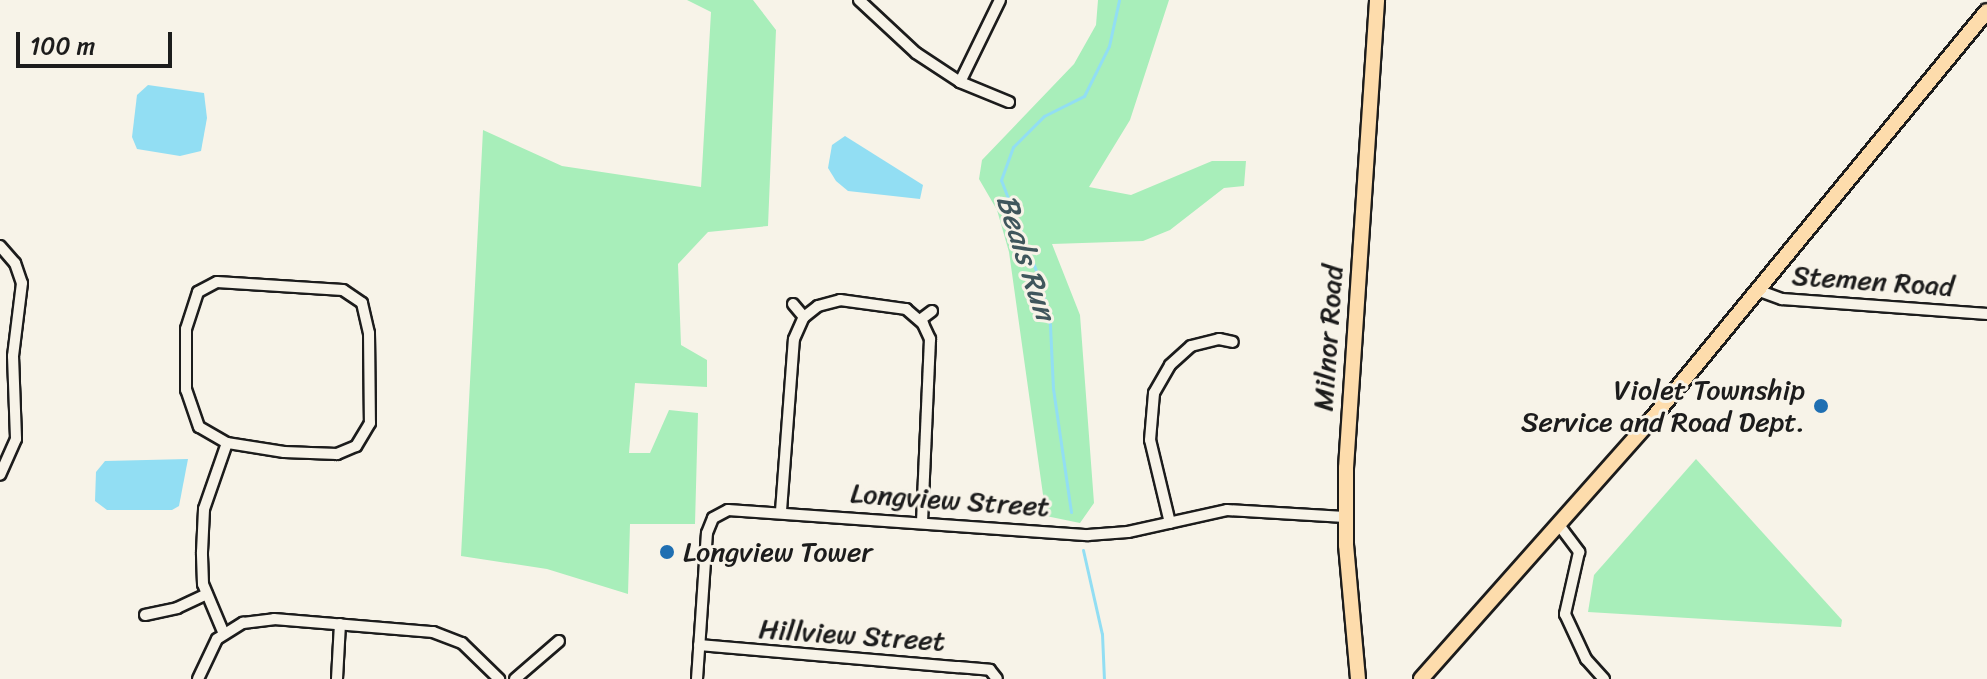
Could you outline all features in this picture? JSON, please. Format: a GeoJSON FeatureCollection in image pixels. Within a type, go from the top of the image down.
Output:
{"type":"FeatureCollection","features":[{"type":"Feature","properties":{"kind":"main road","name":"Milnor Road"},"geometry":{"type":"LineString","coordinates":[[1358,679],[1345,517],[1377,0]]}},
{"type":"Feature","properties":{"kind":"main road"},"geometry":{"type":"LineString","coordinates":[[1421,679],[1559,525],[1987,11]]}},
{"type":"Feature","properties":{"kind":"street"},"geometry":{"type":"LineString","coordinates":[[859,0],[916,53],[960,82],[1009,102]]}},
{"type":"Feature","properties":{"kind":"street"},"geometry":{"type":"LineString","coordinates":[[960,82],[1000,0]]}},
{"type":"Feature","properties":{"kind":"street"},"geometry":{"type":"LineString","coordinates":[[0,246],[15,263],[22,283],[13,356],[16,439],[0,475]]}},
{"type":"Feature","properties":{"kind":"street"},"geometry":{"type":"LineString","coordinates":[[225,281],[354,295],[368,314],[369,333],[370,423],[356,446],[337,454],[227,443],[199,427],[186,390],[186,329],[198,292],[225,281]]}},
{"type":"Feature","properties":{"kind":"street","name":"Stemen Road"},"geometry":{"type":"LineString","coordinates":[[1753,294],[1782,299],[1987,314]]}},
{"type":"Feature","properties":{"kind":"street"},"geometry":{"type":"LineString","coordinates":[[781,511],[794,339],[804,317],[818,306],[840,300],[896,306],[920,320],[932,350],[922,522]]}},
{"type":"Feature","properties":{"kind":"street"},"geometry":{"type":"LineString","coordinates":[[793,304],[804,317]]}},
{"type":"Feature","properties":{"kind":"street"},"geometry":{"type":"LineString","coordinates":[[920,320],[932,311]]}},
{"type":"Feature","properties":{"kind":"street"},"geometry":{"type":"LineString","coordinates":[[1170,523],[1150,440],[1154,393],[1170,365],[1191,346],[1219,339],[1233,342]]}},
{"type":"Feature","properties":{"kind":"street"},"geometry":{"type":"LineString","coordinates":[[224,634],[207,594],[204,509],[227,443]]}},
{"type":"Feature","properties":{"kind":"street","name":"Longview Street"},"geometry":{"type":"LineString","coordinates":[[697,679],[707,533],[713,518],[728,510],[781,511],[1088,535],[1247,509],[1345,517]]}},
{"type":"Feature","properties":{"kind":"street"},"geometry":{"type":"LineString","coordinates":[[1559,525],[1579,552],[1565,614],[1586,659],[1604,679]]}},
{"type":"Feature","properties":{"kind":"street"},"geometry":{"type":"LineString","coordinates":[[145,615],[177,608],[207,594]]}},
{"type":"Feature","properties":{"kind":"street"},"geometry":{"type":"LineString","coordinates":[[198,679],[201,665],[224,634],[243,623],[274,619],[433,632],[462,643],[499,679]]}},
{"type":"Feature","properties":{"kind":"street"},"geometry":{"type":"LineString","coordinates":[[337,679],[340,624]]}},
{"type":"Feature","properties":{"kind":"street"},"geometry":{"type":"LineString","coordinates":[[515,679],[559,641]]}},
{"type":"Feature","properties":{"kind":"street","name":"Hillview Street"},"geometry":{"type":"LineString","coordinates":[[699,645],[990,670],[997,679]]}},
{"type":"Feature","properties":{"kind":"green space"},"geometry":{"type":"Polygon","coordinates":[[[687,0],[753,0],[776,30],[768,226],[708,232],[678,264],[681,345],[707,360],[707,387],[635,383],[629,453],[650,453],[669,410],[698,413],[695,524],[630,524],[628,594],[547,569],[461,556],[483,130],[562,166],[701,187],[711,12],[687,0]]]}},
{"type":"Feature","properties":{"kind":"green space"},"geometry":{"type":"Polygon","coordinates":[[[1098,0],[1169,0],[1130,120],[1089,187],[1131,195],[1212,161],[1246,161],[1244,186],[1224,188],[1170,230],[1143,241],[1052,244],[1080,315],[1094,503],[1080,523],[1046,516],[1009,252],[997,210],[979,179],[982,160],[1074,64],[1096,25],[1098,0]]]}},
{"type":"Feature","properties":{"kind":"green space"},"geometry":{"type":"Polygon","coordinates":[[[1696,459],[1842,620],[1841,627],[1588,612],[1594,575],[1696,459]]]}},
{"type":"Feature","properties":{"kind":"water"},"geometry":{"type":"Polygon","coordinates":[[[148,85],[204,93],[207,118],[201,151],[180,156],[137,149],[132,137],[137,95],[148,85]]]}},
{"type":"Feature","properties":{"kind":"water"},"geometry":{"type":"Polygon","coordinates":[[[845,136],[923,185],[920,199],[848,191],[836,181],[828,168],[832,145],[845,136]]]}},
{"type":"Feature","properties":{"kind":"water"},"geometry":{"type":"Polygon","coordinates":[[[188,459],[179,506],[172,510],[107,510],[95,501],[96,472],[105,461],[188,459]]]}},
{"type":"Feature","properties":{"kind":"waterway","name":"Beals Run"},"geometry":{"type":"LineString","coordinates":[[1071,512],[1053,389],[1050,325],[1040,281],[1001,180],[1013,147],[1044,116],[1084,96],[1109,46],[1119,0]]}},
{"type":"Feature","properties":{"kind":"waterway","name":"Beals Run"},"geometry":{"type":"LineString","coordinates":[[1083,550],[1102,634],[1104,679]]}},
{"type":"Feature","properties":{"kind":"place","name":"Violet Township Service and Road Dept."},"geometry":{"type":"Point","coordinates":[1821,406]}},
{"type":"Feature","properties":{"kind":"place","name":"Longview Tower"},"geometry":{"type":"Point","coordinates":[667,552]}}]}
